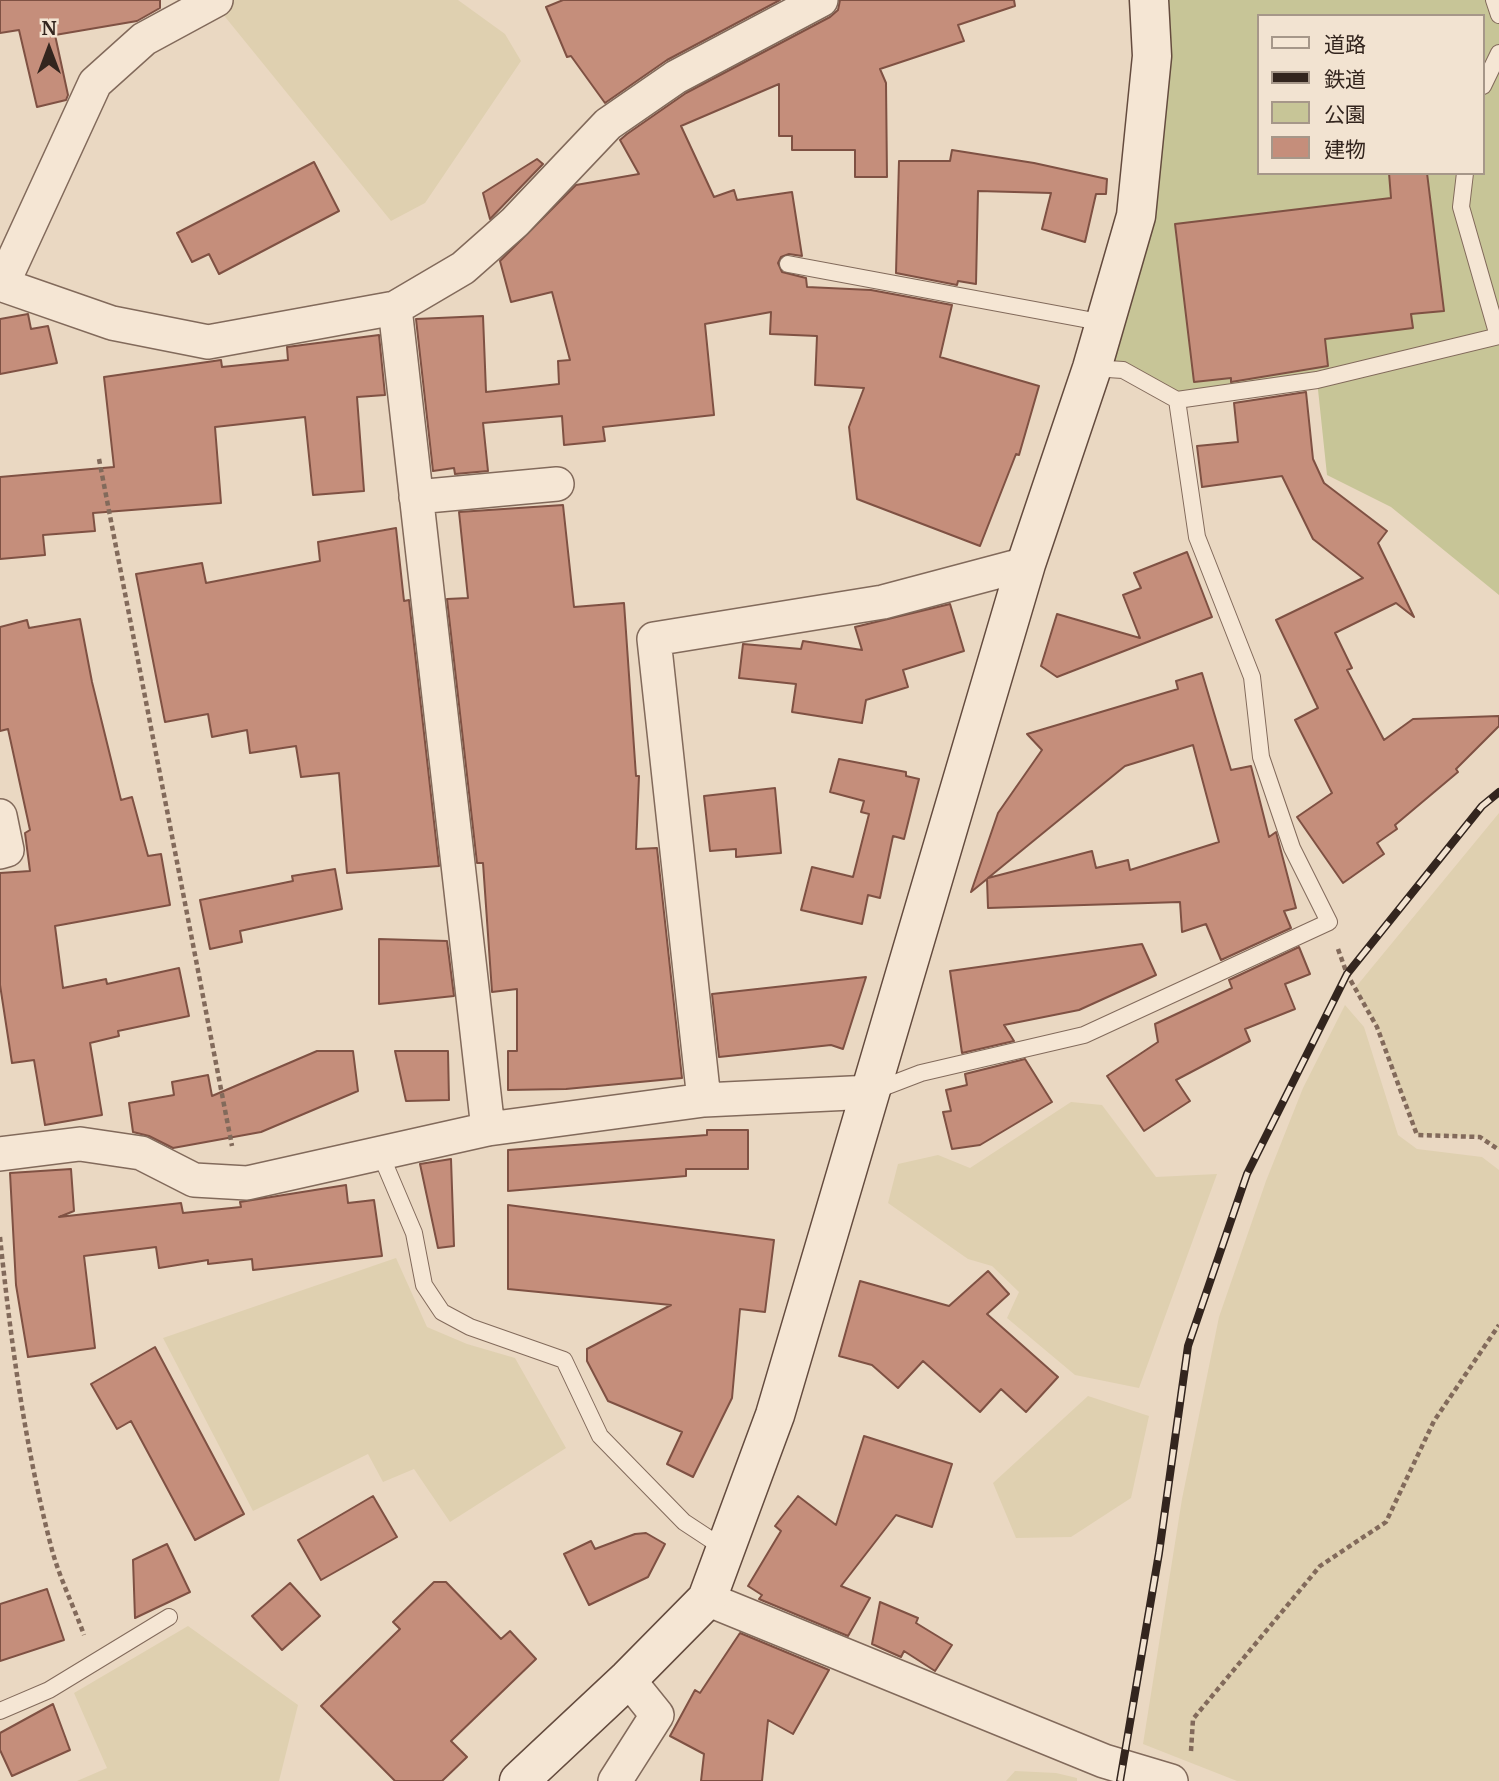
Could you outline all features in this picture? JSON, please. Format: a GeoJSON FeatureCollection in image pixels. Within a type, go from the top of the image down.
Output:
{"type":"FeatureCollection","features":[{"type":"Feature","properties":{"kind":"street"},"geometry":{"type":"LineString","coordinates":[[216,0],[144,38],[95,83],[1,284],[113,323],[208,342],[395,308],[463,268],[515,222],[608,124],[676,78],[821,0]]}},
{"type":"Feature","properties":{"kind":"street"},"geometry":{"type":"LineString","coordinates":[[519,1781],[628,1679],[706,1600],[775,1415],[1026,564],[1092,368],[1136,216],[1152,56],[1149,0]]}},
{"type":"Feature","properties":{"kind":"street"},"geometry":{"type":"LineString","coordinates":[[395,308],[488,1129]]}},
{"type":"Feature","properties":{"kind":"street"},"geometry":{"type":"LineString","coordinates":[[416,497],[556,484]]}},
{"type":"Feature","properties":{"kind":"street"},"geometry":{"type":"LineString","coordinates":[[704,1100],[654,639],[883,602],[1026,564]]}},
{"type":"Feature","properties":{"kind":"street"},"geometry":{"type":"LineString","coordinates":[[0,816],[7,849],[0,852]]}},
{"type":"Feature","properties":{"kind":"street"},"geometry":{"type":"LineString","coordinates":[[0,1154],[80,1144],[141,1153],[194,1180],[247,1183],[488,1129],[704,1100],[872,1092]]}},
{"type":"Feature","properties":{"kind":"street"},"geometry":{"type":"LineString","coordinates":[[706,1600],[1104,1761],[1181,1769]]}},
{"type":"Feature","properties":{"kind":"street"},"geometry":{"type":"LineString","coordinates":[[615,1781],[657,1715],[628,1679]]}},
{"type":"Feature","properties":{"kind":"lane"},"geometry":{"type":"LineString","coordinates":[[1494,0],[1499,15]]}},
{"type":"Feature","properties":{"kind":"lane"},"geometry":{"type":"LineString","coordinates":[[1485,82],[1499,53]]}},
{"type":"Feature","properties":{"kind":"lane"},"geometry":{"type":"LineString","coordinates":[[1092,368],[1124,370],[1177,400],[1317,380],[1498,336],[1461,207],[1465,175]]}},
{"type":"Feature","properties":{"kind":"lane"},"geometry":{"type":"LineString","coordinates":[[788,264],[1105,323]]}},
{"type":"Feature","properties":{"kind":"lane"},"geometry":{"type":"LineString","coordinates":[[872,1092],[921,1073],[1084,1035],[1329,922],[1292,848],[1261,757],[1252,677],[1197,537],[1177,400]]}},
{"type":"Feature","properties":{"kind":"lane"},"geometry":{"type":"LineString","coordinates":[[380,1153],[414,1233],[424,1284],[442,1312],[470,1327],[564,1360],[600,1437],[684,1522],[725,1549]]}},
{"type":"Feature","properties":{"kind":"lane"},"geometry":{"type":"LineString","coordinates":[[0,1710],[49,1690],[169,1617]]}},
{"type":"Feature","properties":{"kind":"path"},"geometry":{"type":"LineString","coordinates":[[99,459],[233,1149]]}},
{"type":"Feature","properties":{"kind":"path"},"geometry":{"type":"LineString","coordinates":[[1329,922],[1347,974],[1377,1027],[1417,1135],[1480,1137],[1499,1150]]}},
{"type":"Feature","properties":{"kind":"path"},"geometry":{"type":"LineString","coordinates":[[0,1237],[14,1366],[53,1552],[95,1662]]}},
{"type":"Feature","properties":{"kind":"path"},"geometry":{"type":"LineString","coordinates":[[1181,1769],[1194,1719],[1320,1566],[1386,1522],[1434,1421],[1499,1325]]}},
{"type":"Feature","properties":{"kind":"shaded area"},"geometry":{"type":"Polygon","coordinates":[[[458,0],[505,34],[521,61],[425,203],[391,221],[213,2],[458,0]]]}},
{"type":"Feature","properties":{"kind":"shaded area"},"geometry":{"type":"Polygon","coordinates":[[[1499,813],[1499,1150],[1480,1137],[1417,1135],[1377,1027],[1355,988],[1499,813]]]}},
{"type":"Feature","properties":{"kind":"shaded area"},"geometry":{"type":"Polygon","coordinates":[[[1345,1005],[1364,1027],[1398,1135],[1417,1149],[1482,1157],[1499,1170],[1499,1781],[1237,1781],[1143,1744],[1182,1499],[1219,1317],[1266,1181],[1303,1088],[1345,1005]]]}},
{"type":"Feature","properties":{"kind":"shaded area"},"geometry":{"type":"Polygon","coordinates":[[[1071,1102],[1102,1105],[1156,1177],[1217,1174],[1139,1388],[1075,1375],[1007,1318],[1019,1292],[992,1266],[968,1259],[888,1203],[898,1164],[938,1155],[970,1168],[1071,1102]]]}},
{"type":"Feature","properties":{"kind":"shaded area"},"geometry":{"type":"Polygon","coordinates":[[[396,1258],[427,1327],[467,1344],[515,1358],[566,1448],[450,1522],[414,1469],[383,1482],[368,1454],[253,1511],[163,1338],[396,1258]]]}},
{"type":"Feature","properties":{"kind":"shaded area"},"geometry":{"type":"Polygon","coordinates":[[[1088,1396],[1149,1416],[1131,1498],[1071,1537],[1016,1538],[993,1483],[1088,1396]]]}},
{"type":"Feature","properties":{"kind":"shaded area"},"geometry":{"type":"Polygon","coordinates":[[[188,1626],[298,1705],[279,1781],[77,1781],[107,1768],[74,1693],[188,1626]]]}},
{"type":"Feature","properties":{"kind":"shaded area"},"geometry":{"type":"Polygon","coordinates":[[[1015,1771],[1056,1773],[1077,1778],[1077,1781],[1006,1781],[1015,1771]]]}},
{"type":"Feature","properties":{"kind":"green space"},"geometry":{"type":"Polygon","coordinates":[[[1149,0],[1499,0],[1499,595],[1391,507],[1327,475],[1317,380],[1177,400],[1123,370],[1092,368],[1136,216],[1149,0]]]}},
{"type":"Feature","properties":{"kind":"building"},"geometry":{"type":"Polygon","coordinates":[[[0,0],[160,0],[160,8],[137,21],[55,35],[68,95],[66,100],[37,107],[19,30],[0,33],[0,0]]]}},
{"type":"Feature","properties":{"kind":"building"},"geometry":{"type":"Polygon","coordinates":[[[563,0],[780,0],[667,60],[605,103],[571,56],[567,57],[546,7],[563,0]]]}},
{"type":"Feature","properties":{"kind":"building"},"geometry":{"type":"Polygon","coordinates":[[[840,0],[1014,0],[1015,6],[958,25],[964,41],[880,69],[886,83],[887,177],[855,177],[855,150],[792,150],[792,136],[779,136],[779,84],[681,126],[714,197],[734,190],[737,200],[792,192],[802,256],[789,254],[781,257],[778,263],[782,272],[806,278],[807,287],[871,290],[952,305],[940,357],[1039,386],[1019,455],[1016,454],[980,546],[857,499],[849,427],[864,388],[815,385],[817,336],[770,334],[771,312],[705,324],[714,415],[603,427],[605,441],[564,445],[562,416],[483,423],[488,471],[455,474],[454,468],[433,471],[416,319],[483,316],[486,392],[559,384],[558,361],[570,360],[552,292],[511,302],[500,261],[576,185],[639,174],[620,140],[627,134],[686,93],[830,17],[838,10],[840,0]]]}},
{"type":"Feature","properties":{"kind":"building"},"geometry":{"type":"Polygon","coordinates":[[[952,150],[1034,163],[1107,179],[1106,194],[1096,194],[1085,242],[1042,229],[1051,193],[978,191],[976,284],[958,281],[957,285],[896,273],[899,161],[950,161],[952,150]]]}},
{"type":"Feature","properties":{"kind":"building"},"geometry":{"type":"Polygon","coordinates":[[[537,159],[543,164],[490,219],[483,193],[537,159]]]}},
{"type":"Feature","properties":{"kind":"building"},"geometry":{"type":"Polygon","coordinates":[[[314,162],[339,211],[219,274],[209,254],[192,262],[177,233],[314,162]]]}},
{"type":"Feature","properties":{"kind":"building"},"geometry":{"type":"Polygon","coordinates":[[[1389,175],[1427,175],[1444,311],[1411,314],[1413,328],[1325,339],[1328,366],[1231,382],[1231,378],[1194,382],[1175,224],[1391,198],[1389,175]]]}},
{"type":"Feature","properties":{"kind":"building"},"geometry":{"type":"Polygon","coordinates":[[[28,314],[31,329],[48,326],[57,363],[0,374],[0,319],[28,314]]]}},
{"type":"Feature","properties":{"kind":"building"},"geometry":{"type":"Polygon","coordinates":[[[379,335],[385,395],[357,397],[364,491],[313,495],[305,417],[215,427],[221,503],[93,513],[95,531],[43,535],[45,555],[0,559],[0,477],[114,467],[104,377],[221,360],[222,367],[288,360],[287,347],[379,335]]]}},
{"type":"Feature","properties":{"kind":"building"},"geometry":{"type":"Polygon","coordinates":[[[1306,392],[1313,459],[1324,483],[1387,531],[1378,543],[1414,617],[1396,603],[1335,633],[1352,668],[1347,670],[1384,740],[1413,719],[1499,716],[1499,726],[1456,769],[1458,772],[1395,825],[1397,829],[1377,843],[1384,854],[1343,883],[1297,817],[1332,793],[1295,720],[1318,708],[1276,620],[1363,578],[1313,539],[1282,476],[1202,487],[1197,446],[1238,442],[1234,403],[1306,392]]]}},
{"type":"Feature","properties":{"kind":"building"},"geometry":{"type":"Polygon","coordinates":[[[563,505],[574,607],[624,603],[636,776],[639,776],[636,849],[657,848],[682,1078],[566,1089],[508,1090],[508,1051],[517,1051],[517,989],[492,992],[483,863],[477,863],[447,599],[468,598],[459,512],[563,505]]]}},
{"type":"Feature","properties":{"kind":"building"},"geometry":{"type":"Polygon","coordinates":[[[396,528],[404,601],[409,600],[439,866],[347,873],[339,773],[301,777],[296,746],[250,753],[247,730],[212,737],[208,714],[165,722],[136,574],[202,563],[206,583],[320,561],[318,542],[396,528]]]}},
{"type":"Feature","properties":{"kind":"building"},"geometry":{"type":"Polygon","coordinates":[[[1187,552],[1212,617],[1057,677],[1041,666],[1057,614],[1140,638],[1123,595],[1141,588],[1134,573],[1187,552]]]}},
{"type":"Feature","properties":{"kind":"building"},"geometry":{"type":"Polygon","coordinates":[[[950,604],[964,651],[903,670],[908,687],[866,700],[862,723],[792,712],[796,684],[739,678],[743,644],[801,649],[803,641],[862,650],[855,627],[950,604]]]}},
{"type":"Feature","properties":{"kind":"building"},"geometry":{"type":"Polygon","coordinates":[[[80,619],[92,682],[121,800],[132,797],[148,856],[161,854],[170,905],[55,926],[63,988],[106,979],[107,984],[179,968],[189,1016],[118,1031],[119,1036],[90,1043],[102,1115],[45,1125],[34,1060],[12,1063],[0,985],[0,873],[30,871],[25,833],[30,830],[8,729],[0,731],[0,627],[27,620],[29,628],[80,619]]]}},
{"type":"Feature","properties":{"kind":"building"},"geometry":{"type":"Polygon","coordinates":[[[1202,673],[1231,770],[1251,766],[1269,837],[1276,832],[1296,908],[1284,911],[1291,928],[1221,960],[1206,924],[1182,932],[1180,902],[988,908],[987,879],[971,892],[998,813],[1042,750],[1027,734],[1178,689],[1176,681],[1202,673]],[[1193,745],[1125,766],[988,878],[1092,851],[1096,868],[1128,860],[1130,870],[1219,842],[1193,745]]]}},
{"type":"Feature","properties":{"kind":"building"},"geometry":{"type":"Polygon","coordinates":[[[839,759],[906,772],[906,776],[919,779],[904,839],[893,836],[880,898],[868,895],[862,924],[801,910],[812,867],[853,877],[869,814],[861,812],[864,801],[830,792],[839,759]]]}},
{"type":"Feature","properties":{"kind":"building"},"geometry":{"type":"Polygon","coordinates":[[[775,788],[781,853],[736,857],[736,849],[710,851],[704,796],[775,788]]]}},
{"type":"Feature","properties":{"kind":"building"},"geometry":{"type":"Polygon","coordinates":[[[335,869],[342,909],[240,931],[242,942],[210,949],[200,900],[293,881],[292,876],[335,869]]]}},
{"type":"Feature","properties":{"kind":"building"},"geometry":{"type":"Polygon","coordinates":[[[379,939],[447,941],[454,996],[379,1004],[379,939]]]}},
{"type":"Feature","properties":{"kind":"building"},"geometry":{"type":"Polygon","coordinates":[[[1142,944],[1156,975],[1079,1010],[1004,1025],[1014,1041],[962,1053],[950,971],[1142,944]]]}},
{"type":"Feature","properties":{"kind":"building"},"geometry":{"type":"Polygon","coordinates":[[[1299,947],[1310,974],[1285,984],[1295,1009],[1245,1029],[1250,1041],[1176,1080],[1190,1101],[1144,1131],[1107,1076],[1158,1042],[1155,1024],[1232,988],[1229,980],[1299,947]]]}},
{"type":"Feature","properties":{"kind":"building"},"geometry":{"type":"Polygon","coordinates":[[[866,977],[843,1049],[831,1045],[719,1057],[712,994],[866,977]]]}},
{"type":"Feature","properties":{"kind":"building"},"geometry":{"type":"Polygon","coordinates":[[[317,1051],[353,1051],[358,1091],[261,1132],[173,1148],[149,1136],[133,1132],[129,1103],[174,1095],[172,1082],[208,1075],[212,1096],[317,1051]]]}},
{"type":"Feature","properties":{"kind":"building"},"geometry":{"type":"Polygon","coordinates":[[[395,1051],[448,1051],[449,1100],[406,1101],[395,1051]]]}},
{"type":"Feature","properties":{"kind":"building"},"geometry":{"type":"Polygon","coordinates":[[[1025,1059],[1052,1102],[980,1145],[952,1149],[943,1112],[951,1111],[946,1090],[967,1085],[965,1074],[1025,1059]]]}},
{"type":"Feature","properties":{"kind":"building"},"geometry":{"type":"Polygon","coordinates":[[[707,1130],[748,1130],[748,1169],[686,1169],[686,1176],[508,1191],[508,1150],[707,1135],[707,1130]]]}},
{"type":"Feature","properties":{"kind":"building"},"geometry":{"type":"Polygon","coordinates":[[[451,1159],[454,1246],[438,1248],[420,1164],[451,1159]]]}},
{"type":"Feature","properties":{"kind":"building"},"geometry":{"type":"Polygon","coordinates":[[[71,1169],[74,1211],[59,1217],[181,1203],[183,1213],[241,1207],[240,1202],[346,1185],[348,1203],[374,1200],[382,1256],[253,1270],[252,1259],[208,1264],[208,1260],[159,1268],[156,1247],[84,1256],[95,1348],[28,1357],[16,1285],[10,1173],[71,1169]]]}},
{"type":"Feature","properties":{"kind":"building"},"geometry":{"type":"Polygon","coordinates":[[[508,1205],[774,1240],[765,1312],[740,1309],[732,1398],[693,1477],[667,1464],[682,1432],[608,1401],[587,1361],[587,1349],[671,1305],[508,1289],[508,1205]]]}},
{"type":"Feature","properties":{"kind":"building"},"geometry":{"type":"Polygon","coordinates":[[[988,1271],[1009,1294],[987,1314],[1058,1377],[1026,1412],[1001,1389],[980,1412],[923,1361],[898,1388],[872,1365],[839,1356],[860,1281],[949,1306],[988,1271]]]}},
{"type":"Feature","properties":{"kind":"building"},"geometry":{"type":"Polygon","coordinates":[[[155,1347],[244,1514],[195,1540],[131,1421],[117,1429],[91,1384],[155,1347]]]}},
{"type":"Feature","properties":{"kind":"building"},"geometry":{"type":"Polygon","coordinates":[[[864,1436],[952,1464],[932,1527],[896,1515],[841,1586],[870,1598],[848,1636],[759,1599],[762,1595],[748,1586],[781,1531],[775,1526],[798,1496],[836,1525],[864,1436]]]}},
{"type":"Feature","properties":{"kind":"building"},"geometry":{"type":"Polygon","coordinates":[[[373,1496],[397,1537],[321,1580],[298,1540],[373,1496]]]}},
{"type":"Feature","properties":{"kind":"building"},"geometry":{"type":"Polygon","coordinates":[[[646,1533],[665,1544],[648,1577],[589,1605],[564,1554],[591,1541],[595,1549],[635,1534],[646,1533]]]}},
{"type":"Feature","properties":{"kind":"building"},"geometry":{"type":"Polygon","coordinates":[[[167,1544],[190,1592],[135,1618],[133,1560],[167,1544]]]}},
{"type":"Feature","properties":{"kind":"building"},"geometry":{"type":"Polygon","coordinates":[[[434,1582],[446,1582],[501,1639],[510,1631],[536,1659],[451,1741],[467,1757],[442,1781],[395,1781],[321,1706],[400,1629],[393,1622],[434,1582]]]}},
{"type":"Feature","properties":{"kind":"building"},"geometry":{"type":"Polygon","coordinates":[[[290,1583],[320,1616],[282,1650],[252,1616],[290,1583]]]}},
{"type":"Feature","properties":{"kind":"building"},"geometry":{"type":"Polygon","coordinates":[[[47,1589],[64,1640],[0,1661],[0,1604],[47,1589]]]}},
{"type":"Feature","properties":{"kind":"building"},"geometry":{"type":"Polygon","coordinates":[[[880,1602],[918,1618],[916,1623],[952,1645],[935,1671],[904,1651],[901,1657],[872,1644],[880,1602]]]}},
{"type":"Feature","properties":{"kind":"building"},"geometry":{"type":"Polygon","coordinates":[[[740,1633],[829,1670],[793,1734],[768,1720],[762,1781],[701,1781],[704,1754],[670,1736],[695,1690],[700,1693],[740,1633]]]}},
{"type":"Feature","properties":{"kind":"building"},"geometry":{"type":"Polygon","coordinates":[[[53,1704],[70,1750],[12,1776],[0,1750],[0,1733],[53,1704]]]}},
{"type":"Feature","properties":{"kind":"railway"},"geometry":{"type":"LineString","coordinates":[[1120,1781],[1159,1553],[1188,1346],[1247,1174],[1347,974],[1482,806],[1499,792]]}}]}
